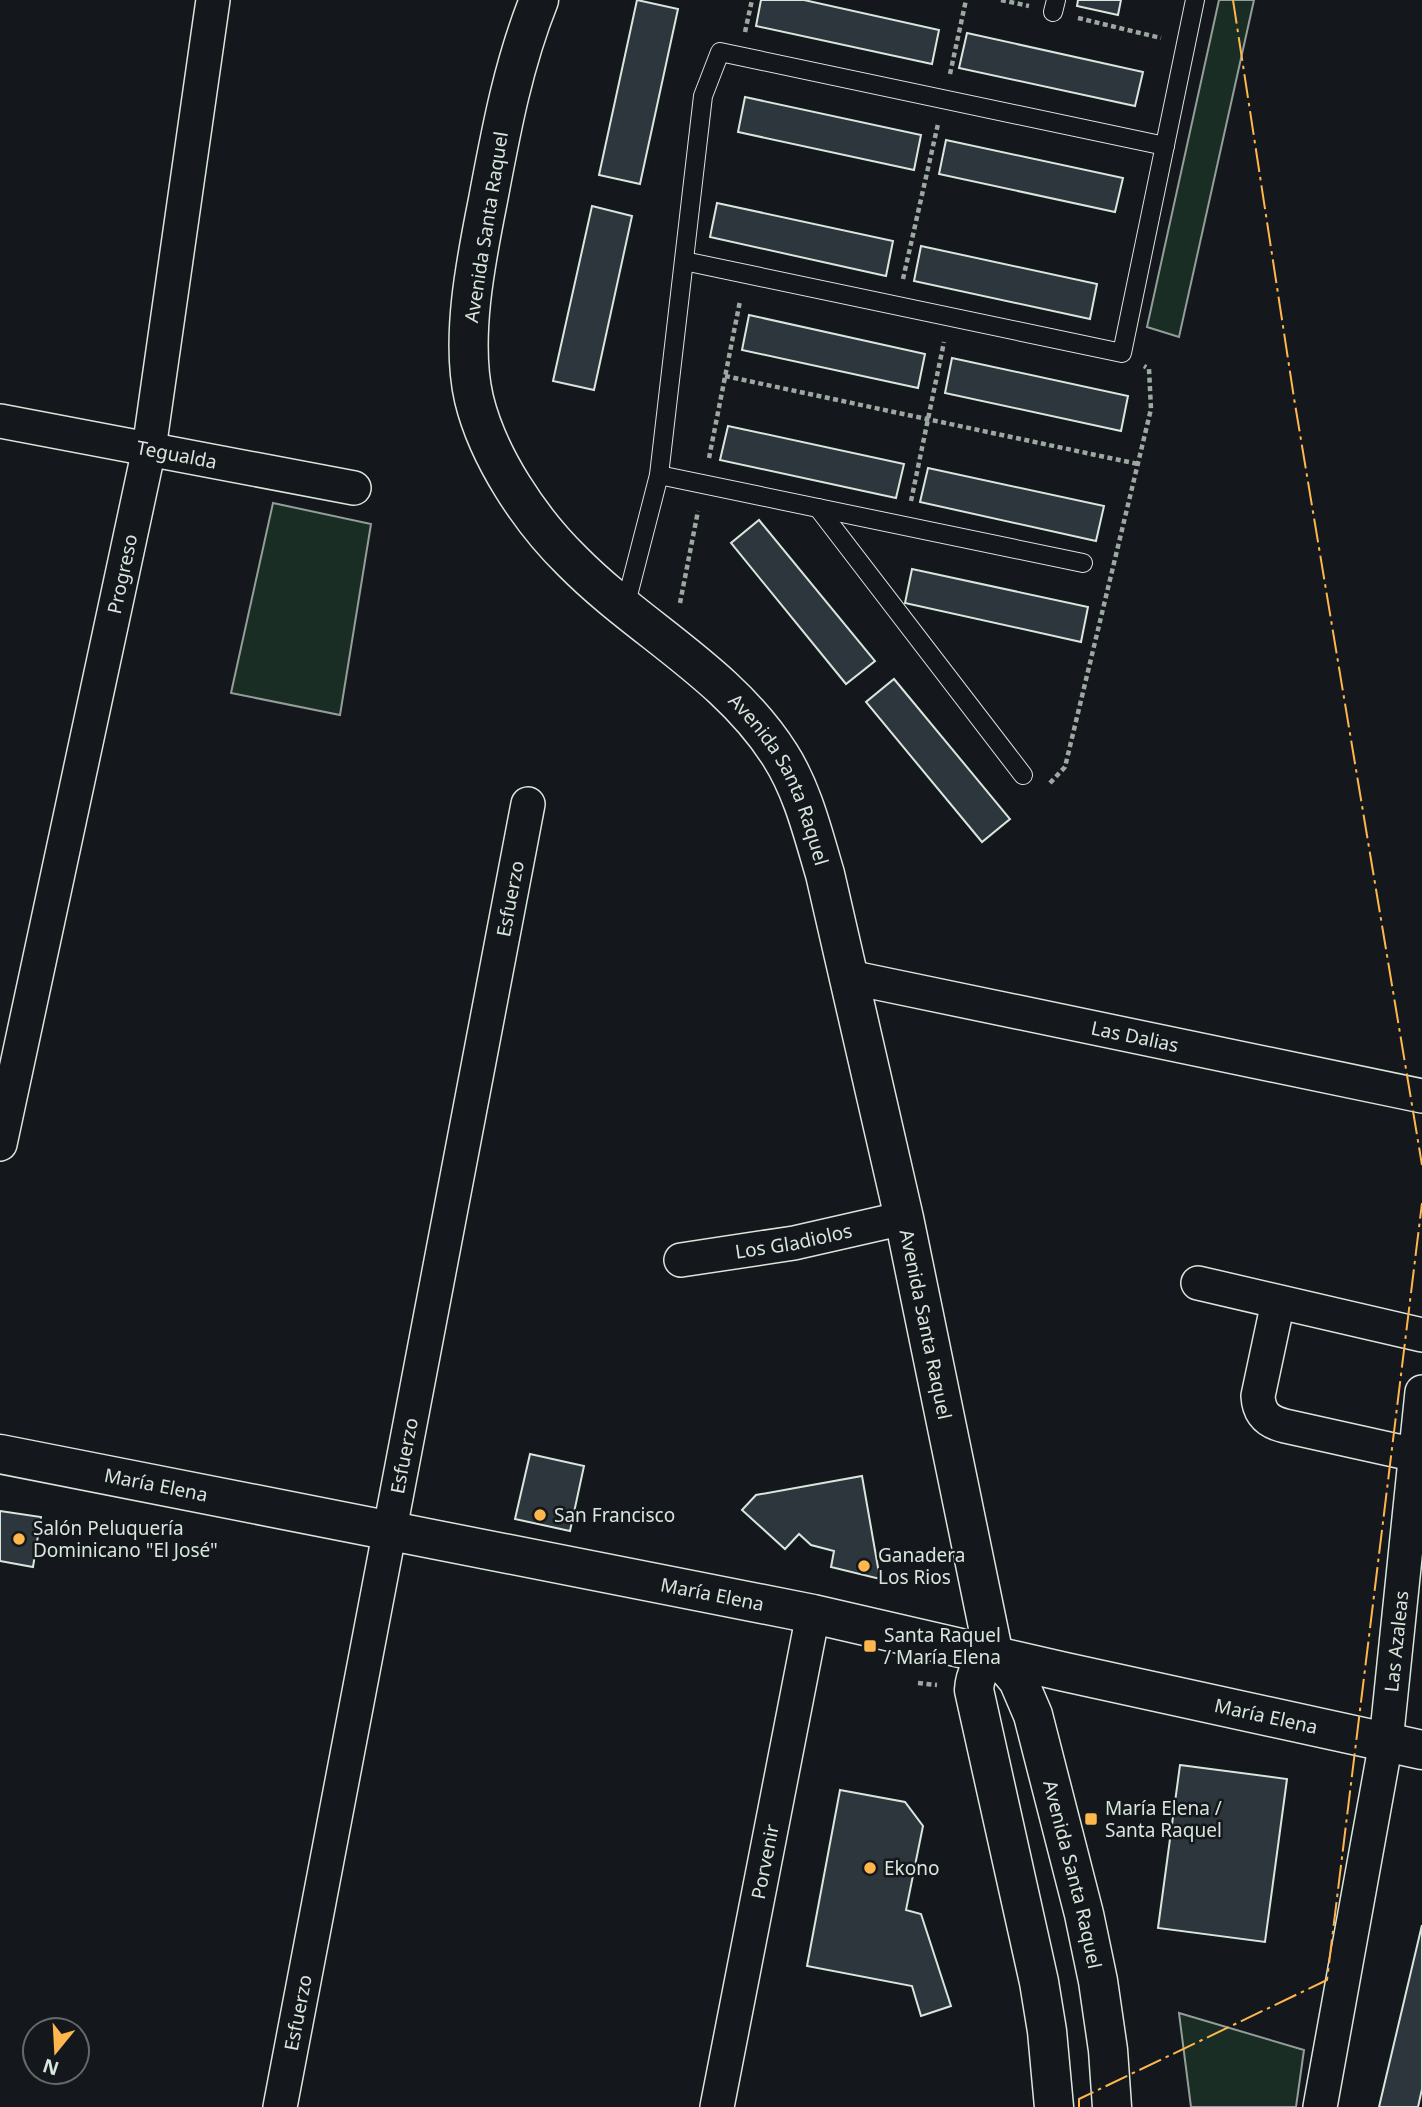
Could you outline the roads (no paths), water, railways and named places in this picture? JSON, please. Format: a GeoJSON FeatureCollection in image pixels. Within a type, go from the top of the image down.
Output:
{"type":"FeatureCollection","features":[{"type":"Feature","properties":{"kind":"main road","name":"Avenida Santa Raquel"},"geometry":{"type":"LineString","coordinates":[[539,0],[514,69],[480,239],[472,294],[470,374],[474,398],[483,430],[498,459],[521,498],[548,535],[571,561],[737,700],[762,729],[797,787],[825,874],[904,1218],[994,1656],[1018,1680],[1033,1715],[1084,1914],[1098,1981],[1108,2050],[1112,2107]]}},
{"type":"Feature","properties":{"kind":"main road","name":"María Elena"},"geometry":{"type":"LineString","coordinates":[[0,1454],[813,1614],[1404,1746]]}},
{"type":"Feature","properties":{"kind":"main road"},"geometry":{"type":"LineString","coordinates":[[994,1656],[984,1663],[977,1674],[974,1690],[1039,1982],[1047,2031],[1054,2107]]}},
{"type":"Feature","properties":{"kind":"street","name":"Progreso"},"geometry":{"type":"LineString","coordinates":[[0,1144],[149,449],[213,0]]}},
{"type":"Feature","properties":{"kind":"street","name":"Tegualda"},"geometry":{"type":"LineString","coordinates":[[0,421],[355,488]]}},
{"type":"Feature","properties":{"kind":"street","name":"Esfuerzo"},"geometry":{"type":"LineString","coordinates":[[280,2107],[528,804]]}},
{"type":"Feature","properties":{"kind":"street","name":"Las Dalias"},"geometry":{"type":"LineString","coordinates":[[849,977],[1422,1096]]}},
{"type":"Feature","properties":{"kind":"street","name":"Los Gladiolos"},"geometry":{"type":"LineString","coordinates":[[681,1260],[794,1243],[904,1218]]}},
{"type":"Feature","properties":{"kind":"street"},"geometry":{"type":"LineString","coordinates":[[1198,1283],[1422,1335]]}},
{"type":"Feature","properties":{"kind":"street"},"geometry":{"type":"LineString","coordinates":[[1278,1301],[1258,1396],[1259,1407],[1265,1417],[1274,1423],[1416,1455]]}},
{"type":"Feature","properties":{"kind":"street","name":"Las Azaleas"},"geometry":{"type":"LineString","coordinates":[[1320,2107],[1404,1746],[1416,1455],[1422,1392]]}},
{"type":"Feature","properties":{"kind":"street","name":"Porvenir"},"geometry":{"type":"LineString","coordinates":[[717,2107],[813,1614]]}},
{"type":"Feature","properties":{"kind":"lane"},"geometry":{"type":"LineString","coordinates":[[684,261],[1122,354],[1195,0]]}},
{"type":"Feature","properties":{"kind":"lane"},"geometry":{"type":"LineString","coordinates":[[625,607],[659,475],[703,96],[720,52],[1165,146]]}},
{"type":"Feature","properties":{"kind":"lane"},"geometry":{"type":"LineString","coordinates":[[659,475],[1083,563]]}},
{"type":"Feature","properties":{"kind":"lane"},"geometry":{"type":"LineString","coordinates":[[818,508],[1023,775]]}},
{"type":"Feature","properties":{"kind":"place","name":"San Francisco"},"geometry":{"type":"Point","coordinates":[540,1515]}},
{"type":"Feature","properties":{"kind":"place","name":"Salón Peluquería Dominicano \"El José\""},"geometry":{"type":"Point","coordinates":[19,1539]}},
{"type":"Feature","properties":{"kind":"place","name":"Ganadera Los Rios"},"geometry":{"type":"Point","coordinates":[864,1566]}},
{"type":"Feature","properties":{"kind":"place","name":"Santa Raquel / María Elena"},"geometry":{"type":"Point","coordinates":[870,1646]}},
{"type":"Feature","properties":{"kind":"place","name":"María Elena / Santa Raquel"},"geometry":{"type":"Point","coordinates":[1091,1819]}},
{"type":"Feature","properties":{"kind":"place","name":"Ekono"},"geometry":{"type":"Point","coordinates":[870,1868]}}]}
